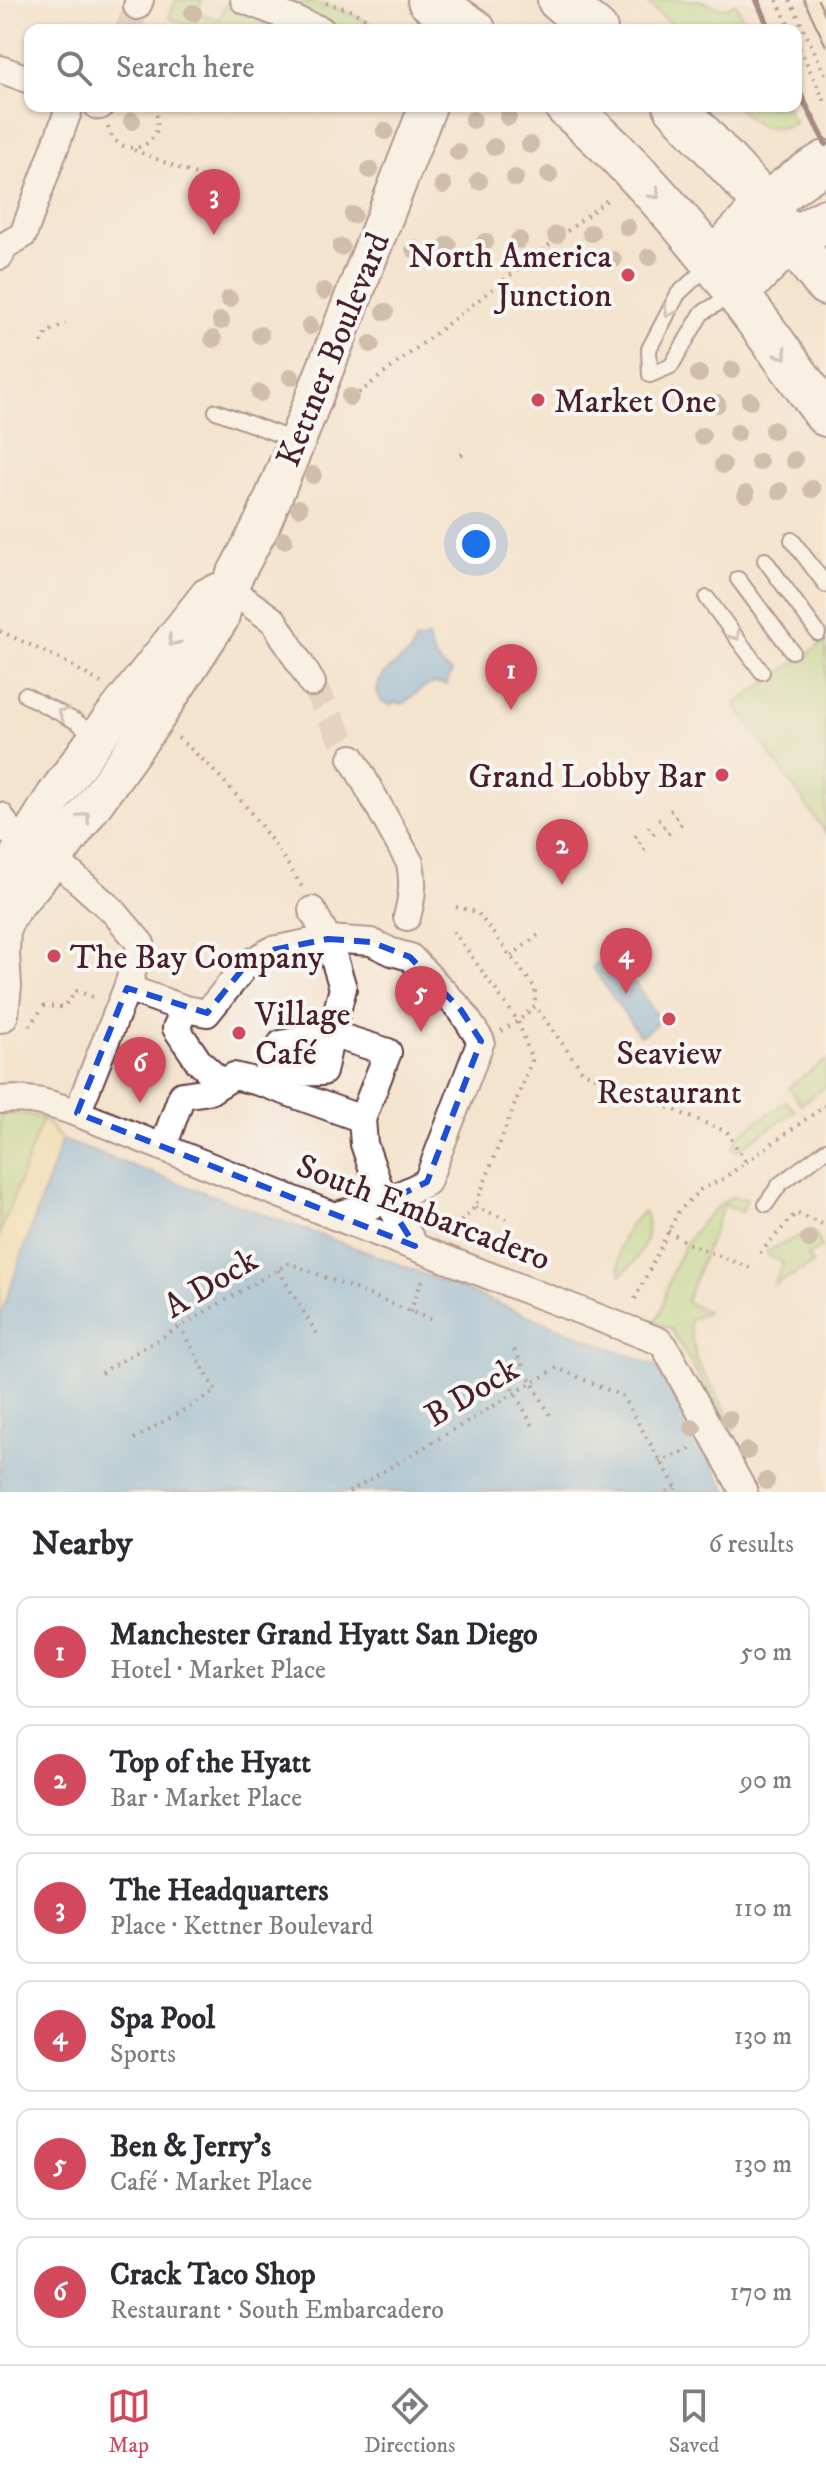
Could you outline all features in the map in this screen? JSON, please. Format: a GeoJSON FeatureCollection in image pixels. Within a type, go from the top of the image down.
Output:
{"type":"FeatureCollection","features":[{"type":"Feature","properties":{"kind":"main road"},"geometry":{"type":"LineString","coordinates":[[559,0],[589,24]]}},
{"type":"Feature","properties":{"kind":"main road"},"geometry":{"type":"LineString","coordinates":[[572,112],[673,212],[726,277],[826,415]]}},
{"type":"Feature","properties":{"kind":"main road"},"geometry":{"type":"LineString","coordinates":[[681,112],[765,205],[809,229],[826,284]]}},
{"type":"Feature","properties":{"kind":"main road"},"geometry":{"type":"LineString","coordinates":[[726,277],[765,205],[795,180],[826,162]]}},
{"type":"Feature","properties":{"kind":"main road"},"geometry":{"type":"LineString","coordinates":[[726,277],[809,229]]}},
{"type":"Feature","properties":{"kind":"street"},"geometry":{"type":"LineString","coordinates":[[244,0],[306,24]]}},
{"type":"Feature","properties":{"kind":"street"},"geometry":{"type":"LineString","coordinates":[[0,69],[24,78]]}},
{"type":"Feature","properties":{"kind":"street"},"geometry":{"type":"LineString","coordinates":[[0,256],[4,246],[23,235],[68,112]]}},
{"type":"Feature","properties":{"kind":"street","name":"Kettner Boulevard"},"geometry":{"type":"LineString","coordinates":[[4,923],[11,910],[77,829],[155,719],[220,619],[228,588],[262,524],[297,441],[426,112]]}},
{"type":"Feature","properties":{"kind":"street"},"geometry":{"type":"LineString","coordinates":[[228,588],[274,621],[312,683]]}},
{"type":"Feature","properties":{"kind":"street","name":"Kettner Boulevard"},"geometry":{"type":"LineString","coordinates":[[12,1022],[3,986],[1,953],[3,901],[14,862],[33,829],[97,737],[208,596],[228,588]]}},
{"type":"Feature","properties":{"kind":"street"},"geometry":{"type":"LineString","coordinates":[[352,758],[410,863],[413,879],[407,917]]}},
{"type":"Feature","properties":{"kind":"street"},"geometry":{"type":"LineString","coordinates":[[61,865],[114,912],[141,944],[77,1113]]}},
{"type":"Feature","properties":{"kind":"street"},"geometry":{"type":"LineString","coordinates":[[163,1147],[182,1095],[210,1091],[234,1076],[265,1078],[323,1072],[343,988],[328,939],[308,900]]}},
{"type":"Feature","properties":{"kind":"street"},"geometry":{"type":"LineString","coordinates":[[123,998],[207,1013],[246,965],[272,950],[328,939],[371,942],[410,957],[461,1010],[481,1041],[427,1182],[387,1201],[334,1216]]}},
{"type":"Feature","properties":{"kind":"street"},"geometry":{"type":"LineString","coordinates":[[185,1009],[176,1028],[199,1062],[222,1083]]}},
{"type":"Feature","properties":{"kind":"street"},"geometry":{"type":"LineString","coordinates":[[265,1078],[281,1044],[331,1034],[388,1052],[362,1119],[364,1144],[379,1187],[415,1246]]}},
{"type":"Feature","properties":{"kind":"street"},"geometry":{"type":"LineString","coordinates":[[265,1078],[362,1119]]}},
{"type":"Feature","properties":{"kind":"street","name":"South Embarcadero"},"geometry":{"type":"LineString","coordinates":[[0,1100],[23,1098],[42,1101],[77,1113],[659,1341],[744,1492]]}},
{"type":"Feature","properties":{"kind":"lane"},"geometry":{"type":"LineString","coordinates":[[726,277],[671,366],[650,375],[649,349],[678,294],[726,277]]}},
{"type":"Feature","properties":{"kind":"lane"},"geometry":{"type":"LineString","coordinates":[[216,411],[297,441]]}},
{"type":"Feature","properties":{"kind":"lane"},"geometry":{"type":"LineString","coordinates":[[792,540],[826,585]]}},
{"type":"Feature","properties":{"kind":"lane"},"geometry":{"type":"LineString","coordinates":[[765,560],[818,633]]}},
{"type":"Feature","properties":{"kind":"lane"},"geometry":{"type":"LineString","coordinates":[[738,579],[792,651]]}},
{"type":"Feature","properties":{"kind":"lane"},"geometry":{"type":"LineString","coordinates":[[707,598],[762,672]]}},
{"type":"Feature","properties":{"kind":"lane"},"geometry":{"type":"LineString","coordinates":[[25,695],[77,722],[97,737]]}},
{"type":"Feature","properties":{"kind":"lane"},"geometry":{"type":"LineString","coordinates":[[766,1204],[780,1184],[826,1150]]}},
{"type":"Feature","properties":{"kind":"path"},"geometry":{"type":"LineString","coordinates":[[777,0],[788,24]]}},
{"type":"Feature","properties":{"kind":"path"},"geometry":{"type":"LineString","coordinates":[[790,0],[801,24]]}},
{"type":"Feature","properties":{"kind":"path"},"geometry":{"type":"LineString","coordinates":[[323,2],[348,9],[375,24]]}},
{"type":"Feature","properties":{"kind":"path"},"geometry":{"type":"LineString","coordinates":[[802,25],[826,76]]}},
{"type":"Feature","properties":{"kind":"path"},"geometry":{"type":"LineString","coordinates":[[802,54],[826,104]]}},
{"type":"Feature","properties":{"kind":"path"},"geometry":{"type":"LineString","coordinates":[[103,112],[113,140],[211,181]]}},
{"type":"Feature","properties":{"kind":"path"},"geometry":{"type":"LineString","coordinates":[[128,148],[145,145],[156,133],[156,112]]}},
{"type":"Feature","properties":{"kind":"path"},"geometry":{"type":"LineString","coordinates":[[337,410],[607,200]]}},
{"type":"Feature","properties":{"kind":"path"},"geometry":{"type":"LineString","coordinates":[[42,343],[47,332],[66,324]]}},
{"type":"Feature","properties":{"kind":"path"},"geometry":{"type":"LineString","coordinates":[[0,631],[62,660],[105,685]]}},
{"type":"Feature","properties":{"kind":"path"},"geometry":{"type":"LineString","coordinates":[[172,733],[249,808],[271,837],[308,900]]}},
{"type":"Feature","properties":{"kind":"path"},"geometry":{"type":"LineString","coordinates":[[456,907],[477,912],[511,956],[535,988],[535,1006],[583,1072],[727,1132],[746,1162]]}},
{"type":"Feature","properties":{"kind":"path"},"geometry":{"type":"LineString","coordinates":[[511,956],[541,933]]}},
{"type":"Feature","properties":{"kind":"path"},"geometry":{"type":"LineString","coordinates":[[12,1022],[44,1006],[63,1007],[77,991],[123,998]]}},
{"type":"Feature","properties":{"kind":"path"},"geometry":{"type":"LineString","coordinates":[[481,1041],[518,1021],[535,1006]]}},
{"type":"Feature","properties":{"kind":"path"},"geometry":{"type":"LineString","coordinates":[[624,1327],[678,1212],[700,1190],[723,1179],[826,1105]]}},
{"type":"Feature","properties":{"kind":"path"},"geometry":{"type":"LineString","coordinates":[[475,1207],[506,1219]]}},
{"type":"Feature","properties":{"kind":"path"},"geometry":{"type":"LineString","coordinates":[[760,1253],[796,1213],[826,1226]]}},
{"type":"Feature","properties":{"kind":"path"},"geometry":{"type":"LineString","coordinates":[[668,1231],[687,1243],[753,1269]]}},
{"type":"Feature","properties":{"kind":"path","name":"A Dock"},"geometry":{"type":"LineString","coordinates":[[101,1373],[289,1263],[435,1321]]}},
{"type":"Feature","properties":{"kind":"path"},"geometry":{"type":"LineString","coordinates":[[278,1270],[317,1334]]}},
{"type":"Feature","properties":{"kind":"path"},"geometry":{"type":"LineString","coordinates":[[410,1312],[425,1274]]}},
{"type":"Feature","properties":{"kind":"path"},"geometry":{"type":"LineString","coordinates":[[134,1439],[216,1391],[180,1327]]}},
{"type":"Feature","properties":{"kind":"path"},"geometry":{"type":"LineString","coordinates":[[514,1350],[552,1419]]}},
{"type":"Feature","properties":{"kind":"path"},"geometry":{"type":"LineString","coordinates":[[497,1360],[535,1430]]}},
{"type":"Feature","properties":{"kind":"path","name":"B Dock"},"geometry":{"type":"LineString","coordinates":[[349,1492],[557,1368],[622,1396],[659,1462]]}},
{"type":"Feature","properties":{"kind":"path"},"geometry":{"type":"LineString","coordinates":[[667,1492],[677,1490],[659,1462],[700,1445]]}},
{"type":"Feature","properties":{"kind":"highlighted area"},"geometry":{"type":"Polygon","coordinates":[[[328,939],[371,942],[410,957],[461,1010],[481,1041],[427,1182],[387,1201],[415,1246],[77,1113],[127,988],[207,1013],[246,965],[272,950],[328,939]]]}},
{"type":"Feature","properties":{"kind":"green space"},"geometry":{"type":"Polygon","coordinates":[[[176,0],[202,0],[197,12],[219,20],[228,0],[269,16],[266,24],[184,24],[169,18],[176,0]]]}},
{"type":"Feature","properties":{"kind":"green space"},"geometry":{"type":"Polygon","coordinates":[[[644,0],[699,0],[720,8],[729,7],[735,2],[745,24],[670,24],[644,0]]]}},
{"type":"Feature","properties":{"kind":"green space"},"geometry":{"type":"Polygon","coordinates":[[[309,3],[328,7],[371,24],[332,24],[284,5],[309,3]]]}},
{"type":"Feature","properties":{"kind":"green space"},"geometry":{"type":"Polygon","coordinates":[[[743,112],[789,112],[795,123],[770,128],[750,119],[743,112]]]}},
{"type":"Feature","properties":{"kind":"green space"},"geometry":{"type":"Polygon","coordinates":[[[826,641],[826,833],[735,704],[826,641]]]}},
{"type":"Feature","properties":{"kind":"green space"},"geometry":{"type":"Polygon","coordinates":[[[826,1060],[826,1086],[801,1105],[789,1087],[826,1060]]]}},
{"type":"Feature","properties":{"kind":"green space"},"geometry":{"type":"Polygon","coordinates":[[[786,1101],[795,1111],[736,1151],[733,1146],[740,1134],[786,1101]]]}},
{"type":"Feature","properties":{"kind":"green space"},"geometry":{"type":"Polygon","coordinates":[[[0,1114],[43,1118],[0,1233],[0,1114]]]}},
{"type":"Feature","properties":{"kind":"green space"},"geometry":{"type":"Polygon","coordinates":[[[731,1197],[747,1199],[742,1212],[724,1205],[686,1302],[707,1311],[689,1321],[696,1360],[736,1427],[730,1430],[671,1329],[654,1322],[685,1245],[710,1213],[731,1197]]]}},
{"type":"Feature","properties":{"kind":"green space"},"geometry":{"type":"Polygon","coordinates":[[[644,1211],[648,1228],[643,1246],[634,1262],[621,1275],[620,1248],[631,1224],[644,1211]]]}},
{"type":"Feature","properties":{"kind":"green space"},"geometry":{"type":"Polygon","coordinates":[[[810,1231],[815,1233],[822,1247],[808,1255],[813,1264],[774,1285],[783,1262],[768,1256],[767,1251],[810,1231]]]}},
{"type":"Feature","properties":{"kind":"sand"},"geometry":{"type":"Polygon","coordinates":[[[43,1118],[62,1140],[0,1318],[0,1233],[43,1118]]]}},
{"type":"Feature","properties":{"kind":"water"},"geometry":{"type":"Polygon","coordinates":[[[428,638],[436,658],[452,672],[446,685],[428,685],[403,704],[382,702],[377,692],[382,675],[410,653],[415,641],[428,638]]]}},
{"type":"Feature","properties":{"kind":"water"},"geometry":{"type":"Polygon","coordinates":[[[613,952],[661,1021],[640,1036],[592,967],[613,952]]]}},
{"type":"Feature","properties":{"kind":"water"},"geometry":{"type":"Polygon","coordinates":[[[62,1140],[388,1260],[656,1366],[728,1492],[0,1492],[0,1318],[62,1140]]]}},
{"type":"Feature","properties":{"kind":"tunnel"},"geometry":{"type":"LineString","coordinates":[[130,24],[137,6]]}},
{"type":"Feature","properties":{"kind":"tunnel"},"geometry":{"type":"LineString","coordinates":[[312,683],[352,758]]}},
{"type":"Feature","properties":{"kind":"tram line"},"geometry":{"type":"LineString","coordinates":[[804,0],[826,46]]}},
{"type":"Feature","properties":{"kind":"tram line"},"geometry":{"type":"LineString","coordinates":[[818,0],[826,17]]}},
{"type":"Feature","properties":{"kind":"railway"},"geometry":{"type":"LineString","coordinates":[[757,0],[767,24]]}},
{"type":"Feature","properties":{"kind":"railway"},"geometry":{"type":"LineString","coordinates":[[802,98],[826,144]]}},
{"type":"Feature","properties":{"kind":"place","name":"The Headquarters"},"geometry":{"type":"Point","coordinates":[214,235]}},
{"type":"Feature","properties":{"kind":"place","name":"North America Junction"},"geometry":{"type":"Point","coordinates":[628,275]}},
{"type":"Feature","properties":{"kind":"place","name":"Market One"},"geometry":{"type":"Point","coordinates":[538,400]}},
{"type":"Feature","properties":{"kind":"place","name":"Manchester Grand Hyatt San Diego"},"geometry":{"type":"Point","coordinates":[511,710]}},
{"type":"Feature","properties":{"kind":"place","name":"Grand Lobby Bar"},"geometry":{"type":"Point","coordinates":[722,775]}},
{"type":"Feature","properties":{"kind":"place","name":"Top of the Hyatt"},"geometry":{"type":"Point","coordinates":[562,885]}},
{"type":"Feature","properties":{"kind":"place","name":"The Bay Company"},"geometry":{"type":"Point","coordinates":[54,956]}},
{"type":"Feature","properties":{"kind":"place","name":"Spa Pool"},"geometry":{"type":"Point","coordinates":[626,994]}},
{"type":"Feature","properties":{"kind":"place","name":"Seaview Restaurant"},"geometry":{"type":"Point","coordinates":[669,1019]}},
{"type":"Feature","properties":{"kind":"place","name":"Ben & Jerry's"},"geometry":{"type":"Point","coordinates":[421,1032]}},
{"type":"Feature","properties":{"kind":"place","name":"Village Café"},"geometry":{"type":"Point","coordinates":[239,1033]}},
{"type":"Feature","properties":{"kind":"place","name":"Crack Taco Shop"},"geometry":{"type":"Point","coordinates":[140,1103]}}]}
